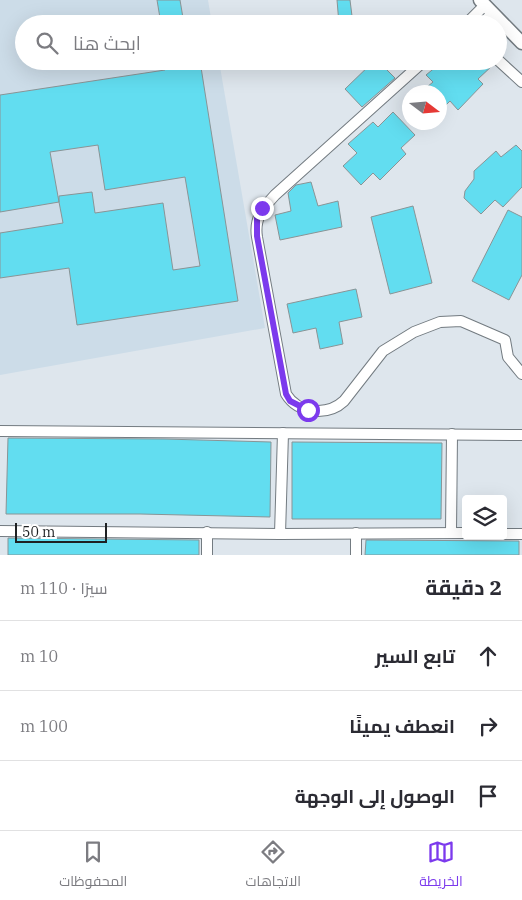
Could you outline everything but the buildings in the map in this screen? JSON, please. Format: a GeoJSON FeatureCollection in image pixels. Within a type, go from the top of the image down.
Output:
{"type":"FeatureCollection","features":[{"type":"Feature","properties":{"kind":"street"},"geometry":{"type":"LineString","coordinates":[[476,15],[486,6],[495,15]]}},
{"type":"Feature","properties":{"kind":"street"},"geometry":{"type":"LineString","coordinates":[[507,28],[522,43]]}},
{"type":"Feature","properties":{"kind":"street"},"geometry":{"type":"LineString","coordinates":[[507,68],[522,82]]}},
{"type":"Feature","properties":{"kind":"street"},"geometry":{"type":"LineString","coordinates":[[414,70],[262,208],[257,218],[257,236],[286,394],[290,401],[308,410],[337,408],[384,351],[414,332],[440,322],[461,321],[505,340],[508,357],[522,374]]}},
{"type":"Feature","properties":{"kind":"street"},"geometry":{"type":"LineString","coordinates":[[0,431],[522,435]]}},
{"type":"Feature","properties":{"kind":"street"},"geometry":{"type":"LineString","coordinates":[[280,534],[283,433]]}},
{"type":"Feature","properties":{"kind":"street"},"geometry":{"type":"LineString","coordinates":[[451,533],[452,434]]}},
{"type":"Feature","properties":{"kind":"street"},"geometry":{"type":"LineString","coordinates":[[0,531],[280,534],[462,533]]}},
{"type":"Feature","properties":{"kind":"street"},"geometry":{"type":"LineString","coordinates":[[207,532],[207,555]]}},
{"type":"Feature","properties":{"kind":"street"},"geometry":{"type":"LineString","coordinates":[[356,533],[356,555]]}},
{"type":"Feature","properties":{"kind":"street"},"geometry":{"type":"LineString","coordinates":[[507,534],[522,534]]}},
{"type":"Feature","properties":{"kind":"shaded area"},"geometry":{"type":"Polygon","coordinates":[[[0,0],[208,0],[210,15],[15,15],[15,70],[221,70],[265,328],[0,375],[0,0]]]}},
{"type":"Feature","properties":{"kind":"route"},"geometry":{"type":"LineString","coordinates":[[262,208],[257,218],[256,229],[286,394],[290,401],[308,410]]}}]}
